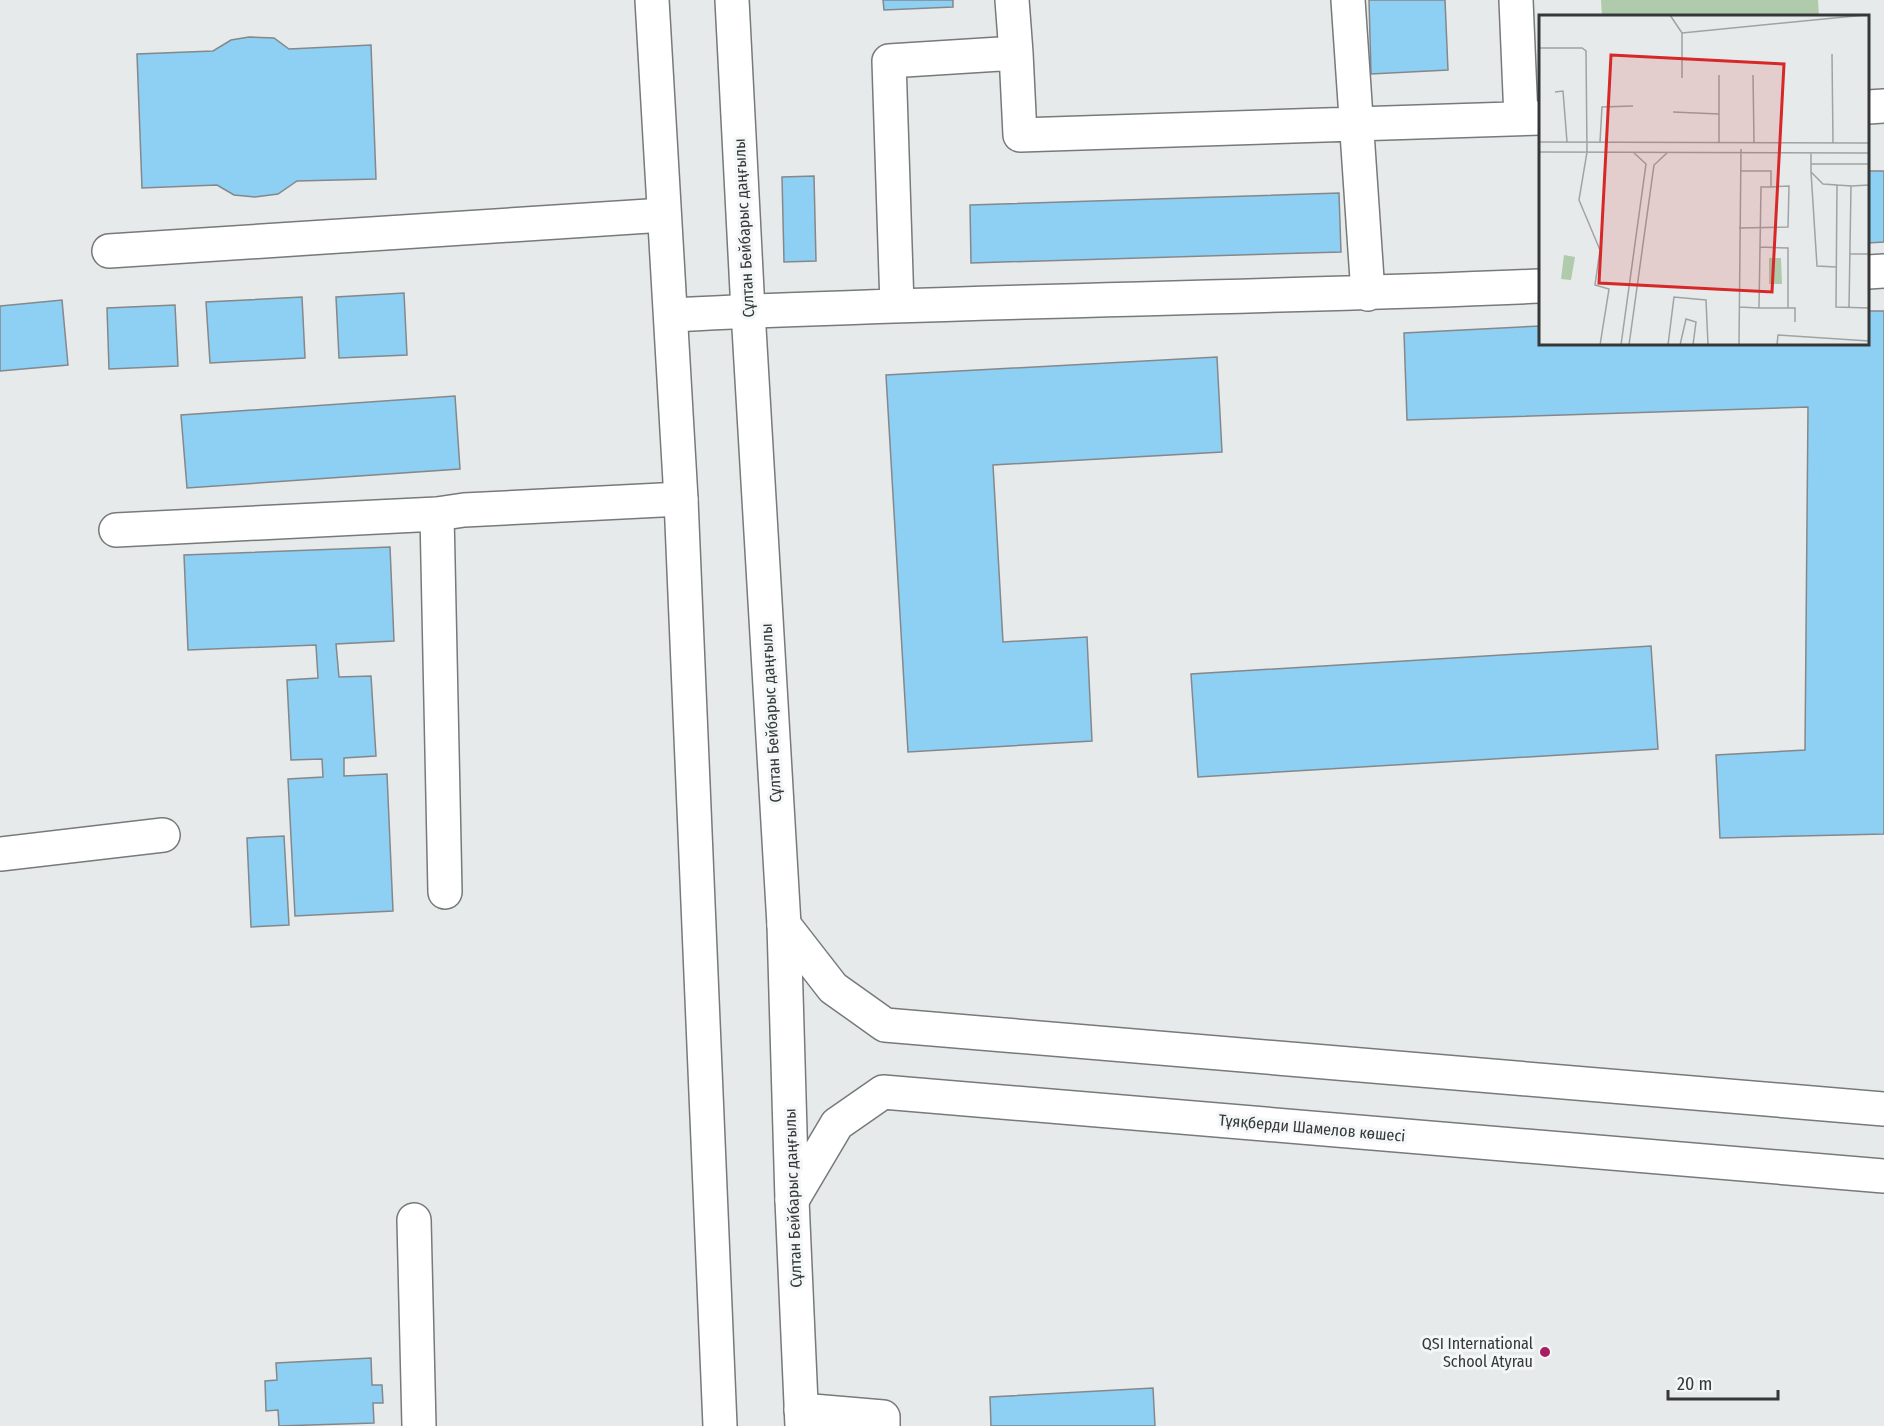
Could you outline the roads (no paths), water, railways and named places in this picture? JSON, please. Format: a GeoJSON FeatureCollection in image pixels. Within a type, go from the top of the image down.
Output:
{"type":"FeatureCollection","features":[{"type":"Feature","properties":{"kind":"street"},"geometry":{"type":"LineString","coordinates":[[652,0],[681,499],[720,1426]]}},
{"type":"Feature","properties":{"kind":"street","name":"Сұлтан Бейбарыс даңғылы"},"geometry":{"type":"LineString","coordinates":[[732,0],[784,925],[792,1200],[802,1418]]}},
{"type":"Feature","properties":{"kind":"street"},"geometry":{"type":"LineString","coordinates":[[1012,0],[1020,135],[1531,118],[1516,0]]}},
{"type":"Feature","properties":{"kind":"street"},"geometry":{"type":"LineString","coordinates":[[1348,0],[1368,294]]}},
{"type":"Feature","properties":{"kind":"street"},"geometry":{"type":"LineString","coordinates":[[897,306],[889,61],[1016,53]]}},
{"type":"Feature","properties":{"kind":"street"},"geometry":{"type":"LineString","coordinates":[[109,251],[664,215]]}},
{"type":"Feature","properties":{"kind":"street"},"geometry":{"type":"LineString","coordinates":[[1869,272],[1884,271]]}},
{"type":"Feature","properties":{"kind":"street"},"geometry":{"type":"LineString","coordinates":[[672,315],[897,306],[1368,294],[1539,286]]}},
{"type":"Feature","properties":{"kind":"street"},"geometry":{"type":"LineString","coordinates":[[116,530],[681,499]]}},
{"type":"Feature","properties":{"kind":"street"},"geometry":{"type":"LineString","coordinates":[[437,514],[445,892]]}},
{"type":"Feature","properties":{"kind":"street"},"geometry":{"type":"LineString","coordinates":[[0,854],[163,835]]}},
{"type":"Feature","properties":{"kind":"street"},"geometry":{"type":"LineString","coordinates":[[784,925],[833,988],[885,1025],[1884,1109]]}},
{"type":"Feature","properties":{"kind":"street","name":"Тұяқберди Шамелов көшесі"},"geometry":{"type":"LineString","coordinates":[[792,1200],[837,1124],[883,1092],[1884,1176]]}},
{"type":"Feature","properties":{"kind":"street"},"geometry":{"type":"LineString","coordinates":[[414,1220],[419,1426]]}},
{"type":"Feature","properties":{"kind":"street"},"geometry":{"type":"LineString","coordinates":[[802,1418],[883,1417],[884,1426]]}},
{"type":"Feature","properties":{"kind":"place","name":"QSI International School Atyrau"},"geometry":{"type":"Point","coordinates":[1545,1352]}}]}
